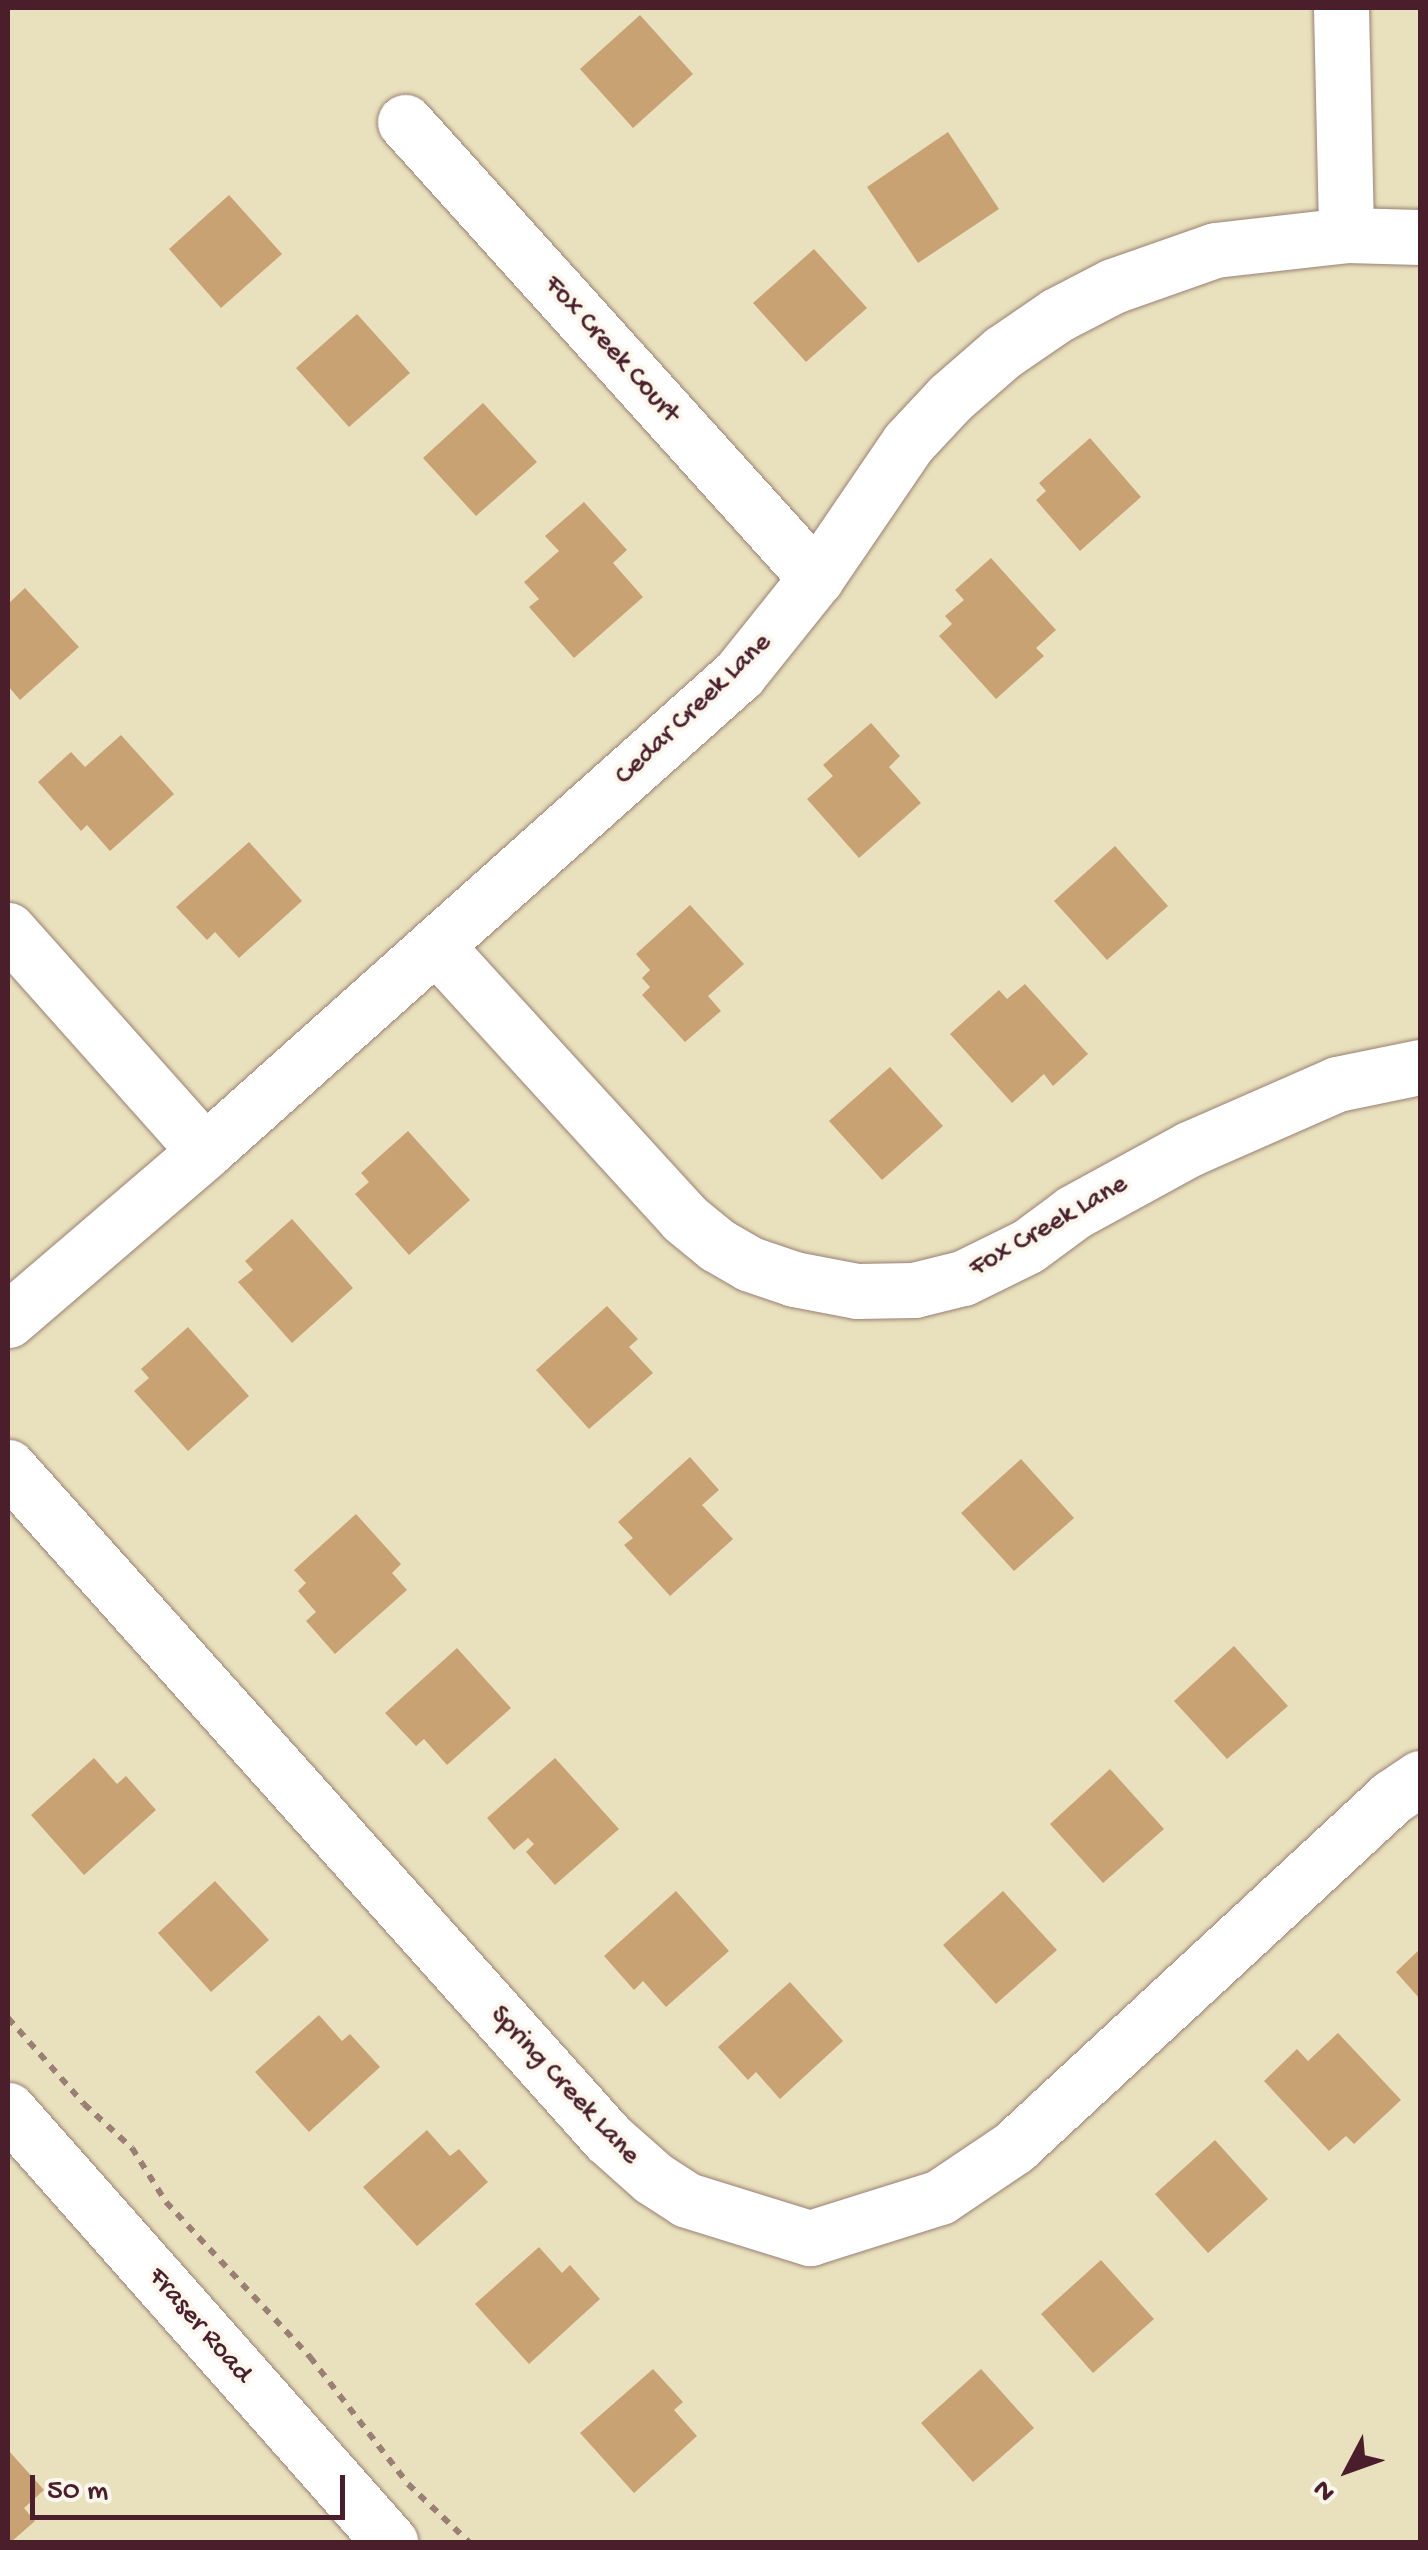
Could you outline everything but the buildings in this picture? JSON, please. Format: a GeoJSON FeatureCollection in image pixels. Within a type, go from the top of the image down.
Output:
{"type":"FeatureCollection","features":[{"type":"Feature","properties":{"kind":"street"},"geometry":{"type":"LineString","coordinates":[[1341,8],[1346,235]]}},
{"type":"Feature","properties":{"kind":"street","name":"Fox Creek Court"},"geometry":{"type":"LineString","coordinates":[[406,122],[816,578]]}},
{"type":"Feature","properties":{"kind":"street","name":"Cedar Creek Lane"},"geometry":{"type":"LineString","coordinates":[[8,1320],[740,674],[816,578],[908,443],[976,374],[1057,315],[1113,286],[1215,250],[1346,235],[1420,237]]}},
{"type":"Feature","properties":{"kind":"street"},"geometry":{"type":"LineString","coordinates":[[8,930],[205,1150]]}},
{"type":"Feature","properties":{"kind":"street","name":"Fox Creek Lane"},"geometry":{"type":"LineString","coordinates":[[436,946],[684,1218],[717,1245],[750,1264],[794,1279],[857,1291],[914,1290],[963,1278],[1028,1246],[1074,1212],[1189,1149],[1337,1084],[1420,1067]]}},
{"type":"Feature","properties":{"kind":"street","name":"Spring Creek Lane"},"geometry":{"type":"LineString","coordinates":[[8,1467],[608,2138],[653,2178],[688,2200],[810,2238],[940,2197],[1000,2158],[1392,1797],[1420,1778]]}},
{"type":"Feature","properties":{"kind":"street","name":"Fraser Road"},"geometry":{"type":"LineString","coordinates":[[8,2110],[390,2542]]}},
{"type":"Feature","properties":{"kind":"path"},"geometry":{"type":"LineString","coordinates":[[8,2018],[84,2104],[132,2148],[166,2202],[310,2357],[408,2484],[470,2542]]}}]}
